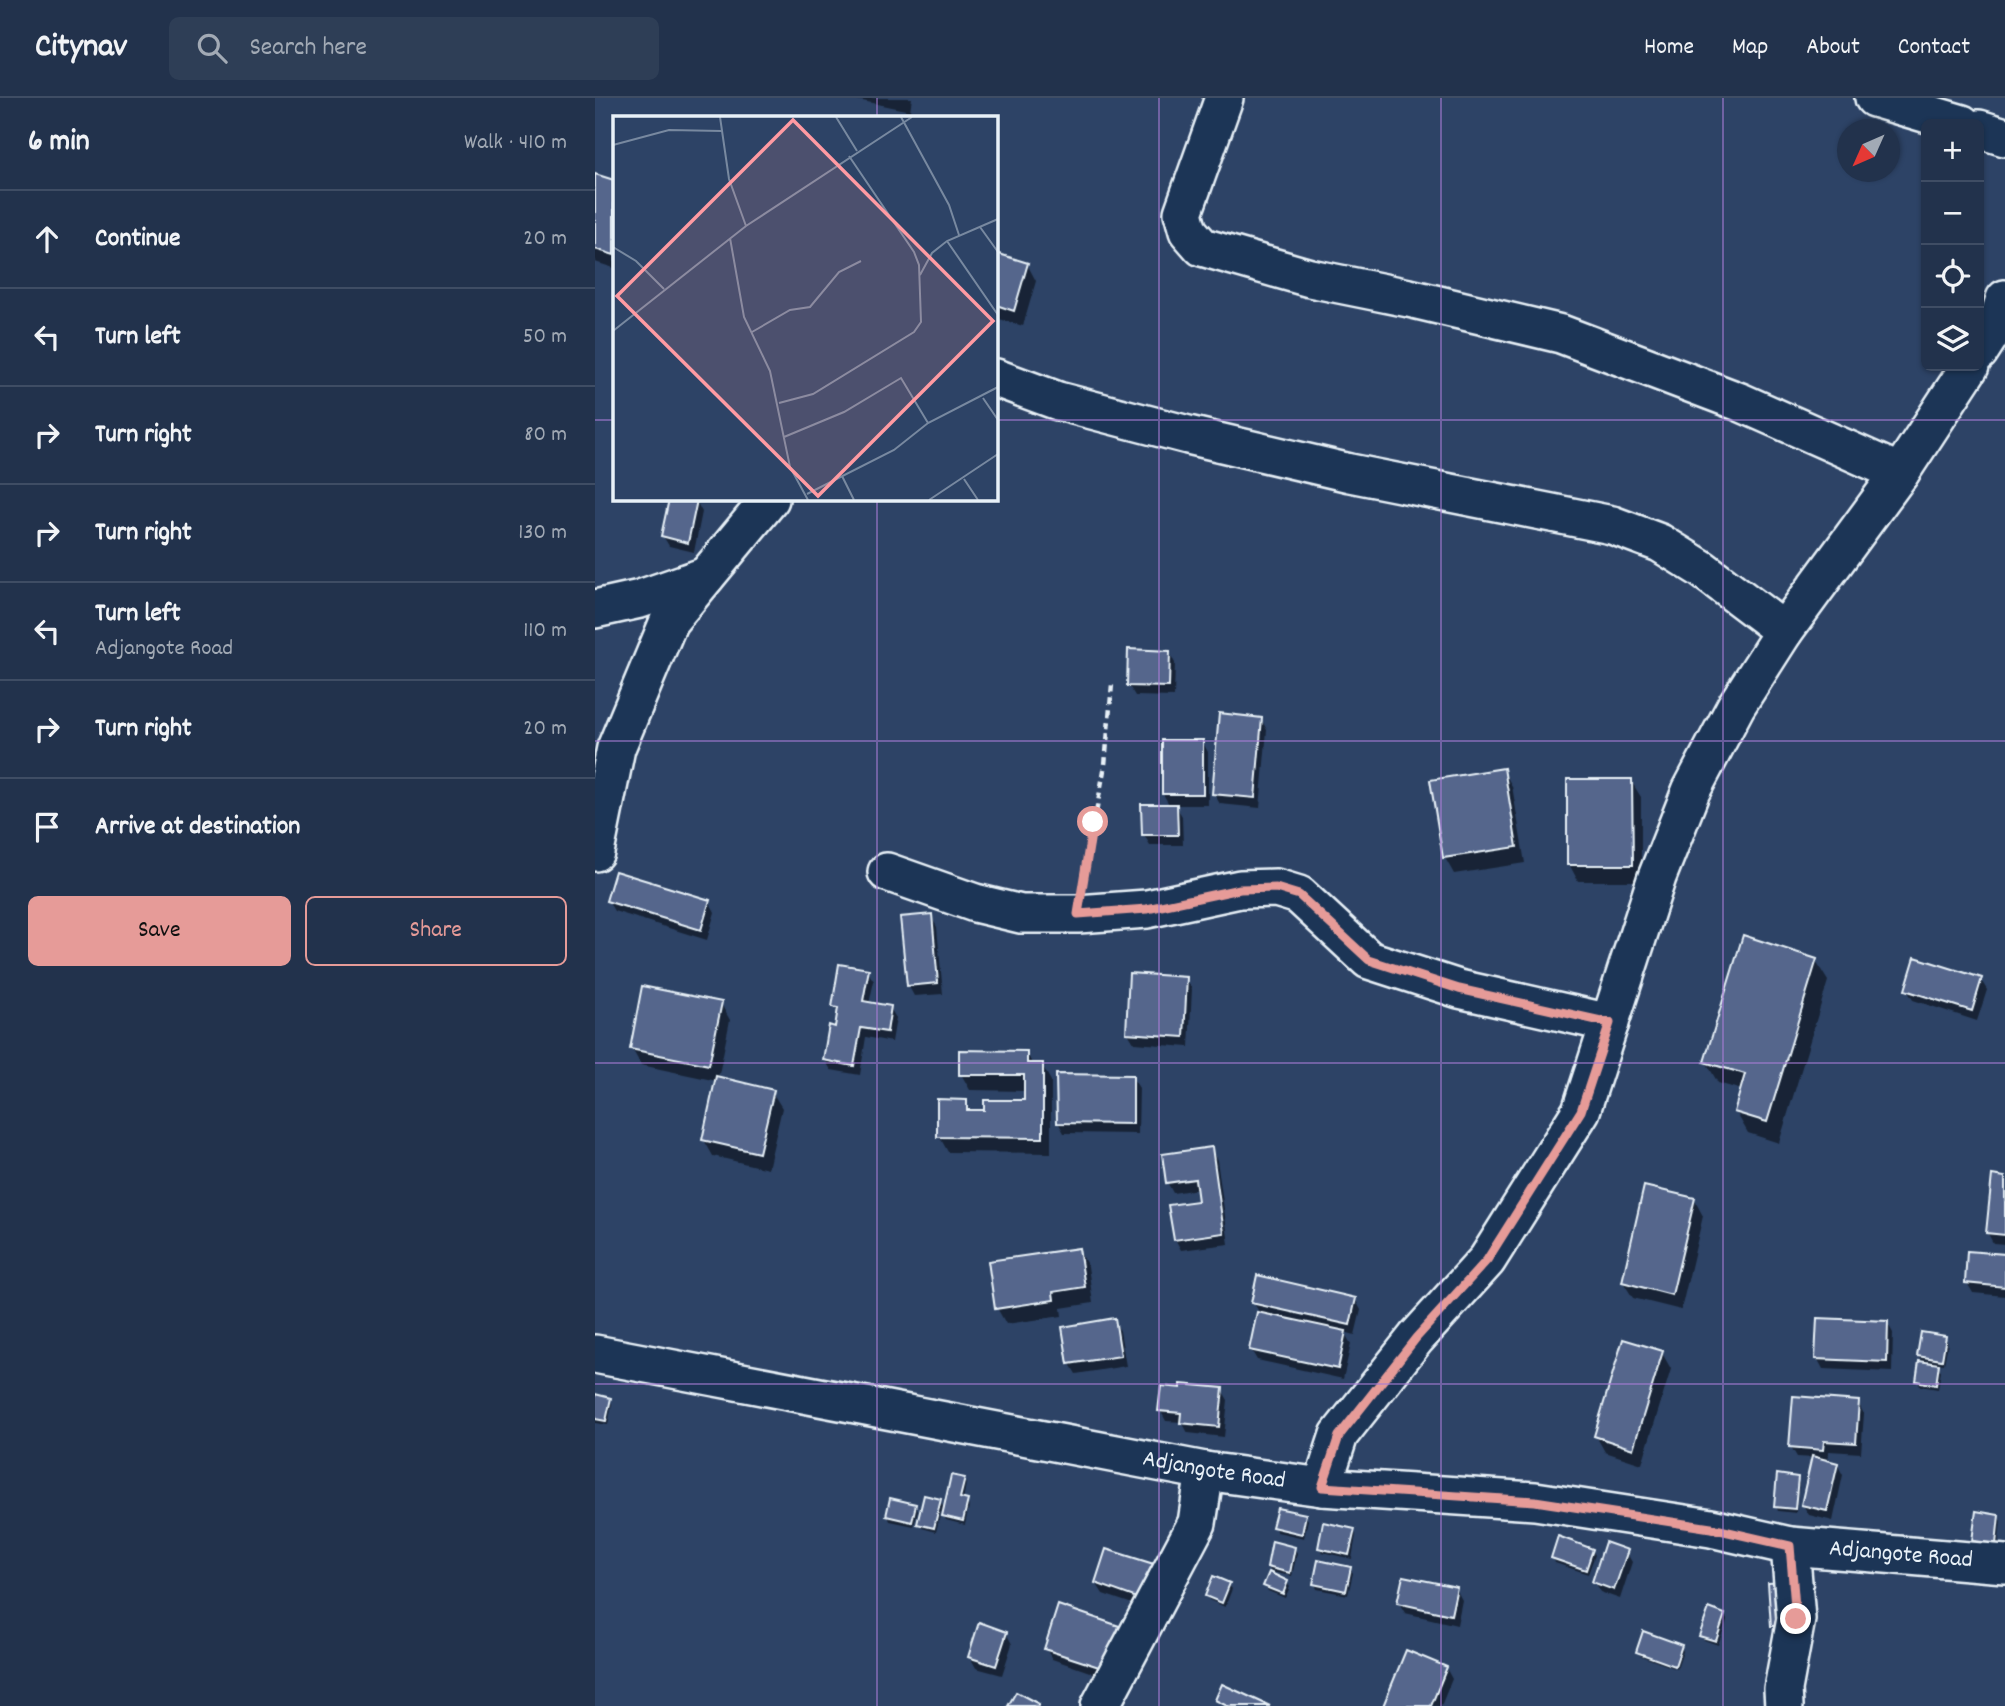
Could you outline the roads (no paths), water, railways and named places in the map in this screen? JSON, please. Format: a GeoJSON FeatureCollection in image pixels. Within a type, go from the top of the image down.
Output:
{"type":"FeatureCollection","features":[{"type":"Feature","properties":{"kind":"street"},"geometry":{"type":"LineString","coordinates":[[1224,98],[1183,213],[1188,231],[1202,247],[1310,278],[1409,298],[1560,334],[1740,402],[1901,473]]}},
{"type":"Feature","properties":{"kind":"street"},"geometry":{"type":"LineString","coordinates":[[1874,98],[1945,119]]}},
{"type":"Feature","properties":{"kind":"street"},"geometry":{"type":"LineString","coordinates":[[1984,131],[2005,137]]}},
{"type":"Feature","properties":{"kind":"street"},"geometry":{"type":"LineString","coordinates":[[1984,344],[1997,324],[2005,299]]}},
{"type":"Feature","properties":{"kind":"street"},"geometry":{"type":"LineString","coordinates":[[1322,1487],[1339,1436],[1416,1338],[1487,1260],[1581,1111],[1657,877],[1691,791],[1736,706],[1784,631],[1901,473],[1967,371]]}},
{"type":"Feature","properties":{"kind":"street"},"geometry":{"type":"LineString","coordinates":[[997,378],[1058,401],[1188,435],[1350,473],[1612,525],[1660,543],[1702,569],[1784,631]]}},
{"type":"Feature","properties":{"kind":"street"},"geometry":{"type":"LineString","coordinates":[[595,852],[615,748],[669,621],[769,500]]}},
{"type":"Feature","properties":{"kind":"street"},"geometry":{"type":"LineString","coordinates":[[595,609],[640,599],[706,576]]}},
{"type":"Feature","properties":{"kind":"street"},"geometry":{"type":"LineString","coordinates":[[887,872],[975,904],[1010,911],[1078,914],[1147,909],[1240,889],[1276,888],[1299,895],[1369,960],[1459,989],[1610,1023]]}},
{"type":"Feature","properties":{"kind":"street","name":"Adjangote Road"},"geometry":{"type":"LineString","coordinates":[[595,1354],[1205,1471],[1322,1487],[1535,1501],[1711,1528],[1790,1546],[2005,1564]]}},
{"type":"Feature","properties":{"kind":"street"},"geometry":{"type":"LineString","coordinates":[[1100,1706],[1197,1523],[1205,1471]]}},
{"type":"Feature","properties":{"kind":"street"},"geometry":{"type":"LineString","coordinates":[[1784,1706],[1783,1689],[1796,1619],[1790,1546]]}}]}
